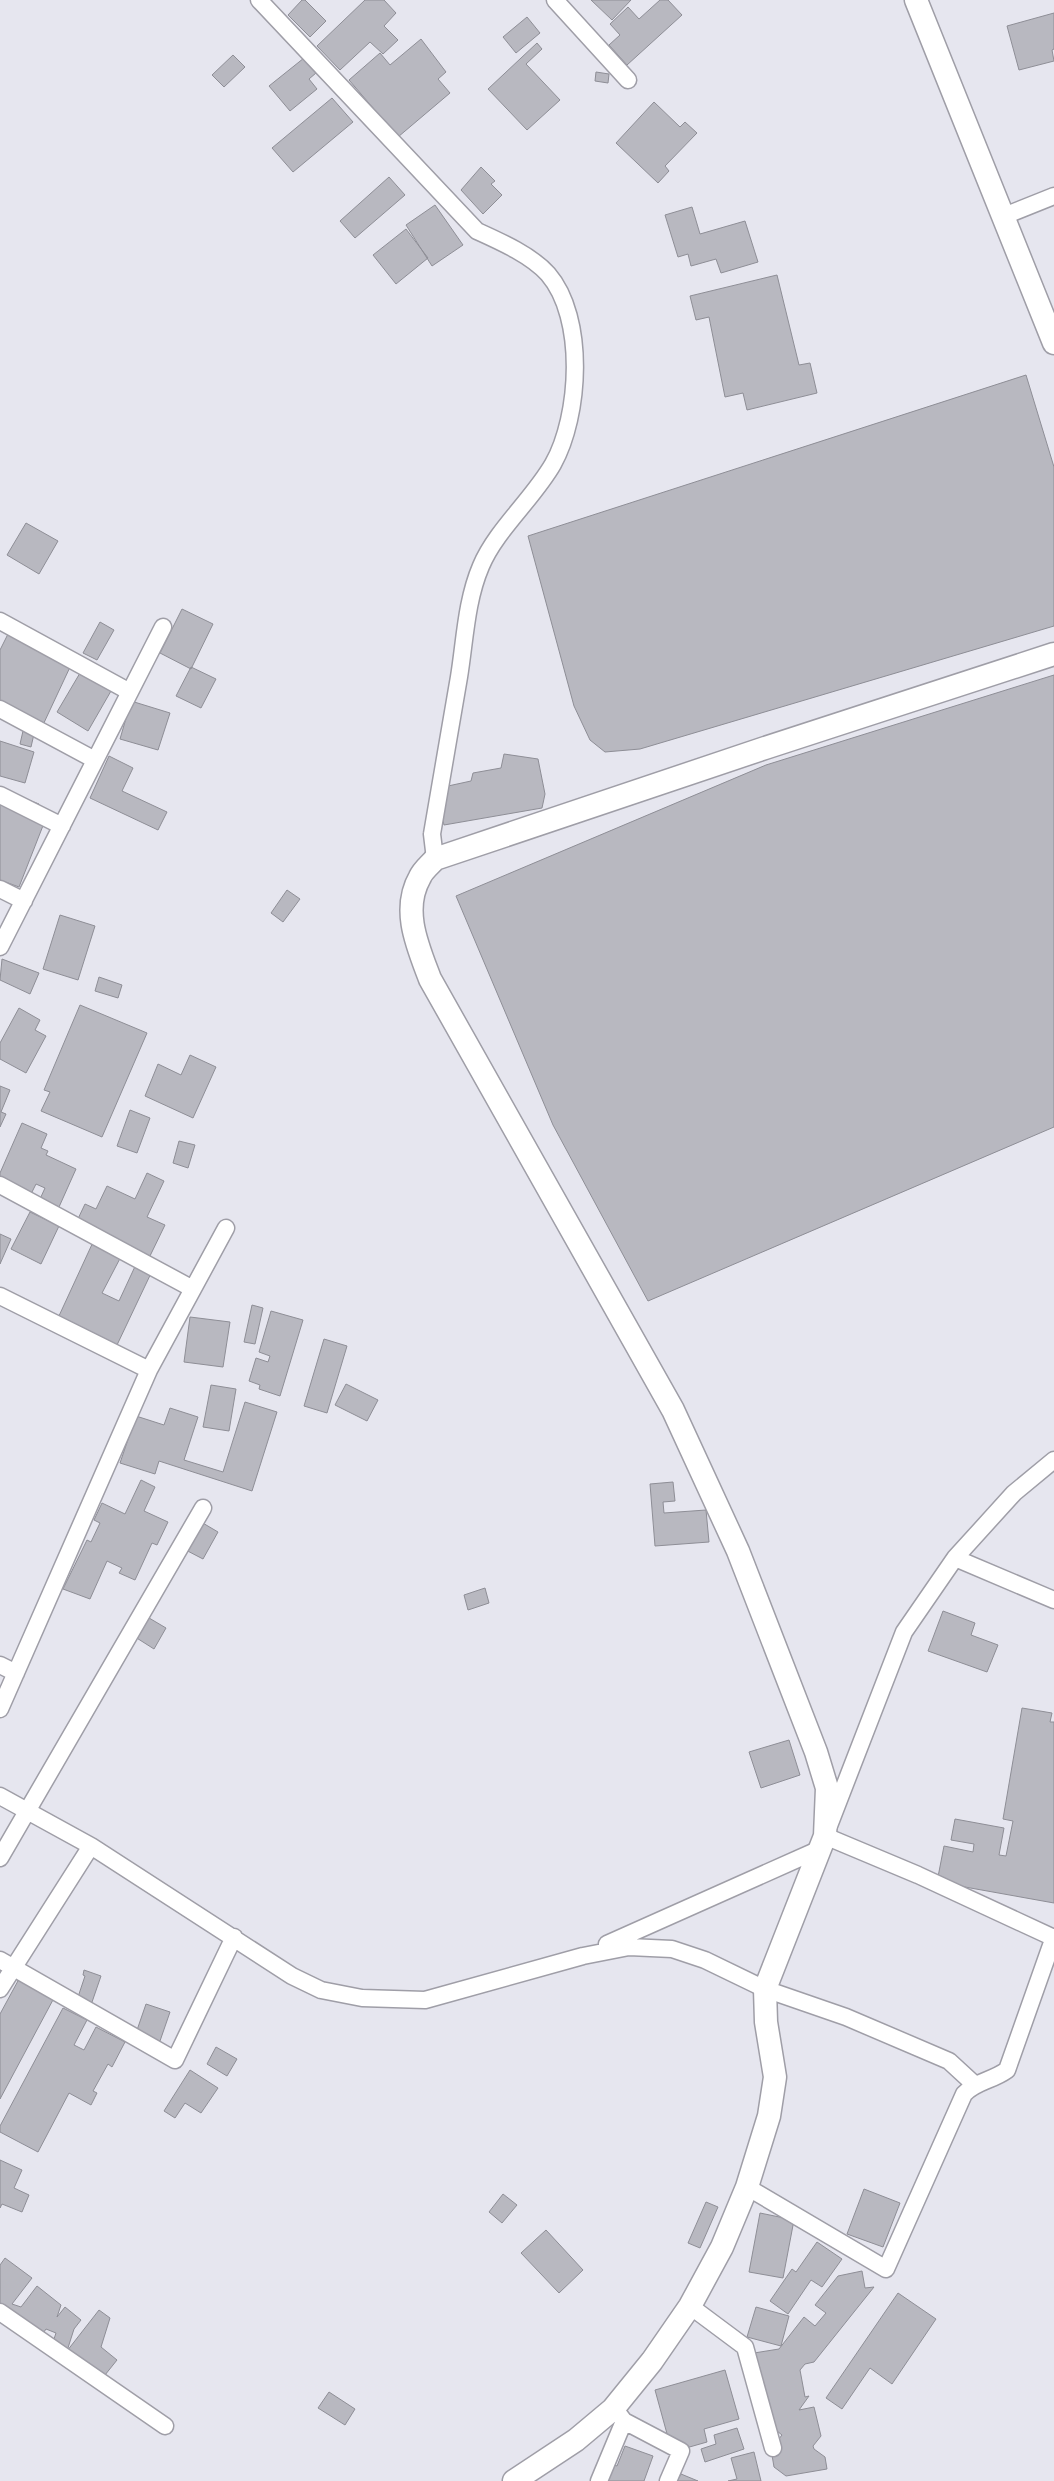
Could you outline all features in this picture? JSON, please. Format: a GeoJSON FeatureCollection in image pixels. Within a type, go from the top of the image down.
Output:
{"type":"FeatureCollection","features":[{"type":"Feature","properties":{"kind":"street"},"geometry":{"type":"LineString","coordinates":[[259,0],[477,231],[510,246],[548,274],[568,311],[577,364],[567,430],[552,465],[513,517],[481,565],[470,599],[432,834],[435,859]]}},
{"type":"Feature","properties":{"kind":"street"},"geometry":{"type":"LineString","coordinates":[[555,0],[628,80]]}},
{"type":"Feature","properties":{"kind":"street"},"geometry":{"type":"LineString","coordinates":[[916,0],[1054,343]]}},
{"type":"Feature","properties":{"kind":"street"},"geometry":{"type":"LineString","coordinates":[[1004,216],[1054,196]]}},
{"type":"Feature","properties":{"kind":"street"},"geometry":{"type":"LineString","coordinates":[[0,621],[130,692]]}},
{"type":"Feature","properties":{"kind":"street"},"geometry":{"type":"LineString","coordinates":[[0,947],[163,627]]}},
{"type":"Feature","properties":{"kind":"street"},"geometry":{"type":"LineString","coordinates":[[823,1842],[827,1788],[816,1752],[738,1551],[673,1410],[430,979],[416,942],[412,919],[413,895],[420,876],[435,859],[765,748],[1054,654]]}},
{"type":"Feature","properties":{"kind":"street"},"geometry":{"type":"LineString","coordinates":[[0,709],[95,760]]}},
{"type":"Feature","properties":{"kind":"street"},"geometry":{"type":"LineString","coordinates":[[0,795],[62,826]]}},
{"type":"Feature","properties":{"kind":"street"},"geometry":{"type":"LineString","coordinates":[[0,889],[24,901]]}},
{"type":"Feature","properties":{"kind":"street"},"geometry":{"type":"LineString","coordinates":[[0,1185],[192,1289]]}},
{"type":"Feature","properties":{"kind":"street"},"geometry":{"type":"LineString","coordinates":[[0,1709],[149,1370],[226,1228]]}},
{"type":"Feature","properties":{"kind":"street"},"geometry":{"type":"LineString","coordinates":[[0,1296],[149,1370]]}},
{"type":"Feature","properties":{"kind":"street"},"geometry":{"type":"LineString","coordinates":[[514,2481],[616,2411],[690,2306],[722,2247],[747,2187],[770,2116],[775,2077],[766,2022],[765,1988],[904,1632],[954,1558],[1014,1493],[1054,1460]]}},
{"type":"Feature","properties":{"kind":"street"},"geometry":{"type":"LineString","coordinates":[[0,1858],[203,1508]]}},
{"type":"Feature","properties":{"kind":"street"},"geometry":{"type":"LineString","coordinates":[[954,1558],[1054,1600]]}},
{"type":"Feature","properties":{"kind":"street"},"geometry":{"type":"LineString","coordinates":[[0,1666],[16,1673]]}},
{"type":"Feature","properties":{"kind":"street"},"geometry":{"type":"LineString","coordinates":[[0,1796],[91,1846],[234,1936],[292,1976],[321,1990],[362,1998],[425,2000],[583,1956],[629,1947],[672,1949],[705,1960],[765,1988],[846,2017],[949,2061],[974,2084]]}},
{"type":"Feature","properties":{"kind":"street"},"geometry":{"type":"LineString","coordinates":[[583,1956],[823,1842],[918,1875],[1054,1938],[1007,2070],[995,2079],[974,2084],[964,2094],[886,2269],[747,2187]]}},
{"type":"Feature","properties":{"kind":"street"},"geometry":{"type":"LineString","coordinates":[[0,1989],[6,1964],[91,1846]]}},
{"type":"Feature","properties":{"kind":"street"},"geometry":{"type":"LineString","coordinates":[[6,1964],[175,2060],[234,1936]]}},
{"type":"Feature","properties":{"kind":"street"},"geometry":{"type":"LineString","coordinates":[[690,2306],[744,2347],[773,2448]]}},
{"type":"Feature","properties":{"kind":"street"},"geometry":{"type":"LineString","coordinates":[[0,2312],[165,2426]]}},
{"type":"Feature","properties":{"kind":"street"},"geometry":{"type":"LineString","coordinates":[[599,2481],[616,2411]]}},
{"type":"Feature","properties":{"kind":"street"},"geometry":{"type":"LineString","coordinates":[[616,2411],[681,2451],[668,2481]]}},
{"type":"Feature","properties":{"kind":"building"},"geometry":{"type":"Polygon","coordinates":[[[302,0],[305,0],[326,21],[310,37],[288,15],[302,0]]]}},
{"type":"Feature","properties":{"kind":"building"},"geometry":{"type":"Polygon","coordinates":[[[365,0],[384,0],[396,13],[384,26],[398,40],[383,54],[370,42],[340,70],[317,46],[365,0]]]}},
{"type":"Feature","properties":{"kind":"building"},"geometry":{"type":"Polygon","coordinates":[[[591,0],[631,0],[612,20],[591,0]]]}},
{"type":"Feature","properties":{"kind":"building"},"geometry":{"type":"Polygon","coordinates":[[[660,0],[668,0],[682,15],[627,65],[609,45],[620,35],[610,24],[628,7],[639,19],[660,0]]]}},
{"type":"Feature","properties":{"kind":"building"},"geometry":{"type":"Polygon","coordinates":[[[1054,13],[1054,49],[1052,50],[1054,61],[1019,70],[1007,26],[1054,13]]]}},
{"type":"Feature","properties":{"kind":"building"},"geometry":{"type":"Polygon","coordinates":[[[527,17],[540,33],[516,53],[503,37],[527,17]]]}},
{"type":"Feature","properties":{"kind":"building"},"geometry":{"type":"Polygon","coordinates":[[[421,39],[446,72],[438,79],[450,93],[398,137],[349,80],[380,53],[390,65],[421,39]]]}},
{"type":"Feature","properties":{"kind":"building"},"geometry":{"type":"Polygon","coordinates":[[[537,43],[542,49],[526,64],[560,100],[527,130],[488,89],[537,43]]]}},
{"type":"Feature","properties":{"kind":"building"},"geometry":{"type":"Polygon","coordinates":[[[233,55],[245,67],[224,87],[212,75],[233,55]]]}},
{"type":"Feature","properties":{"kind":"building"},"geometry":{"type":"Polygon","coordinates":[[[304,58],[316,73],[309,79],[317,89],[290,111],[269,86],[304,58]]]}},
{"type":"Feature","properties":{"kind":"building"},"geometry":{"type":"Polygon","coordinates":[[[596,72],[609,74],[608,83],[595,81],[596,72]]]}},
{"type":"Feature","properties":{"kind":"building"},"geometry":{"type":"Polygon","coordinates":[[[332,98],[353,122],[293,172],[272,148],[332,98]]]}},
{"type":"Feature","properties":{"kind":"building"},"geometry":{"type":"Polygon","coordinates":[[[654,102],[680,127],[685,122],[697,133],[665,166],[669,171],[658,183],[616,143],[654,102]]]}},
{"type":"Feature","properties":{"kind":"building"},"geometry":{"type":"Polygon","coordinates":[[[481,167],[495,181],[491,184],[502,195],[483,214],[461,190],[481,167]]]}},
{"type":"Feature","properties":{"kind":"building"},"geometry":{"type":"Polygon","coordinates":[[[389,177],[405,195],[355,238],[340,221],[389,177]]]}},
{"type":"Feature","properties":{"kind":"building"},"geometry":{"type":"Polygon","coordinates":[[[435,205],[463,245],[432,266],[406,225],[435,205]]]}},
{"type":"Feature","properties":{"kind":"building"},"geometry":{"type":"Polygon","coordinates":[[[692,207],[700,234],[745,221],[758,262],[721,273],[716,259],[691,266],[688,254],[678,257],[665,215],[692,207]]]}},
{"type":"Feature","properties":{"kind":"building"},"geometry":{"type":"Polygon","coordinates":[[[406,229],[428,258],[396,284],[373,255],[406,229]]]}},
{"type":"Feature","properties":{"kind":"building"},"geometry":{"type":"Polygon","coordinates":[[[777,275],[799,365],[810,363],[817,393],[747,410],[743,393],[725,397],[709,317],[696,320],[690,296],[777,275]]]}},
{"type":"Feature","properties":{"kind":"building"},"geometry":{"type":"Polygon","coordinates":[[[1026,375],[1054,467],[1054,626],[640,749],[605,752],[590,740],[574,706],[528,536],[1026,375]]]}},
{"type":"Feature","properties":{"kind":"building"},"geometry":{"type":"Polygon","coordinates":[[[26,523],[58,541],[39,574],[7,555],[26,523]]]}},
{"type":"Feature","properties":{"kind":"building"},"geometry":{"type":"Polygon","coordinates":[[[182,609],[213,624],[191,669],[160,653],[182,609]]]}},
{"type":"Feature","properties":{"kind":"building"},"geometry":{"type":"Polygon","coordinates":[[[100,622],[114,630],[97,660],[83,653],[100,622]]]}},
{"type":"Feature","properties":{"kind":"building"},"geometry":{"type":"Polygon","coordinates":[[[8,634],[71,665],[42,727],[36,724],[38,720],[0,702],[0,650],[8,634]]]}},
{"type":"Feature","properties":{"kind":"building"},"geometry":{"type":"Polygon","coordinates":[[[191,667],[216,679],[201,708],[176,696],[191,667]]]}},
{"type":"Feature","properties":{"kind":"building"},"geometry":{"type":"Polygon","coordinates":[[[80,673],[111,691],[88,731],[57,712],[80,673]]]}},
{"type":"Feature","properties":{"kind":"building"},"geometry":{"type":"Polygon","coordinates":[[[1054,675],[1054,1127],[648,1301],[553,1125],[456,896],[766,765],[1054,675]]]}},
{"type":"Feature","properties":{"kind":"building"},"geometry":{"type":"Polygon","coordinates":[[[131,701],[170,713],[158,750],[120,739],[131,701]]]}},
{"type":"Feature","properties":{"kind":"building"},"geometry":{"type":"Polygon","coordinates":[[[23,731],[34,734],[31,747],[20,744],[23,731]]]}},
{"type":"Feature","properties":{"kind":"building"},"geometry":{"type":"Polygon","coordinates":[[[0,741],[34,752],[25,783],[0,776],[0,741]]]}},
{"type":"Feature","properties":{"kind":"building"},"geometry":{"type":"Polygon","coordinates":[[[504,754],[538,759],[545,794],[542,808],[444,825],[442,816],[448,786],[471,781],[473,773],[501,768],[504,754]]]}},
{"type":"Feature","properties":{"kind":"building"},"geometry":{"type":"Polygon","coordinates":[[[109,756],[133,768],[122,791],[167,812],[158,830],[90,798],[109,756]]]}},
{"type":"Feature","properties":{"kind":"building"},"geometry":{"type":"Polygon","coordinates":[[[26,799],[39,804],[35,814],[46,818],[19,887],[0,880],[0,802],[26,799]]]}},
{"type":"Feature","properties":{"kind":"building"},"geometry":{"type":"Polygon","coordinates":[[[287,890],[300,899],[283,922],[271,913],[287,890]]]}},
{"type":"Feature","properties":{"kind":"building"},"geometry":{"type":"Polygon","coordinates":[[[60,915],[95,926],[78,980],[43,969],[60,915]]]}},
{"type":"Feature","properties":{"kind":"building"},"geometry":{"type":"Polygon","coordinates":[[[2,959],[39,973],[30,994],[0,980],[2,959]]]}},
{"type":"Feature","properties":{"kind":"building"},"geometry":{"type":"Polygon","coordinates":[[[99,977],[122,985],[118,998],[95,991],[99,977]]]}},
{"type":"Feature","properties":{"kind":"building"},"geometry":{"type":"Polygon","coordinates":[[[80,1005],[147,1033],[102,1137],[41,1111],[50,1092],[44,1090],[80,1005]]]}},
{"type":"Feature","properties":{"kind":"building"},"geometry":{"type":"Polygon","coordinates":[[[19,1008],[40,1020],[35,1030],[46,1036],[26,1073],[0,1059],[0,1043],[19,1008]]]}},
{"type":"Feature","properties":{"kind":"building"},"geometry":{"type":"Polygon","coordinates":[[[190,1055],[216,1067],[193,1118],[145,1096],[158,1064],[181,1075],[190,1055]]]}},
{"type":"Feature","properties":{"kind":"building"},"geometry":{"type":"Polygon","coordinates":[[[0,1086],[10,1090],[1,1112],[6,1114],[0,1127],[0,1086]]]}},
{"type":"Feature","properties":{"kind":"building"},"geometry":{"type":"Polygon","coordinates":[[[130,1110],[150,1118],[137,1153],[117,1146],[130,1110]]]}},
{"type":"Feature","properties":{"kind":"building"},"geometry":{"type":"Polygon","coordinates":[[[22,1123],[47,1134],[41,1148],[48,1151],[46,1155],[76,1169],[59,1207],[40,1199],[45,1188],[36,1184],[31,1194],[0,1180],[0,1173],[22,1123]]]}},
{"type":"Feature","properties":{"kind":"building"},"geometry":{"type":"Polygon","coordinates":[[[179,1141],[195,1145],[188,1168],[173,1163],[179,1141]]]}},
{"type":"Feature","properties":{"kind":"building"},"geometry":{"type":"Polygon","coordinates":[[[147,1173],[164,1181],[147,1217],[165,1225],[149,1258],[126,1247],[102,1293],[119,1301],[138,1260],[154,1267],[117,1345],[58,1318],[94,1240],[76,1223],[85,1204],[96,1209],[107,1186],[135,1199],[147,1173]]]}},
{"type":"Feature","properties":{"kind":"building"},"geometry":{"type":"Polygon","coordinates":[[[30,1212],[59,1226],[41,1264],[11,1249],[30,1212]]]}},
{"type":"Feature","properties":{"kind":"building"},"geometry":{"type":"Polygon","coordinates":[[[0,1234],[11,1239],[0,1264],[0,1234]]]}},
{"type":"Feature","properties":{"kind":"building"},"geometry":{"type":"Polygon","coordinates":[[[252,1305],[263,1308],[255,1344],[244,1342],[252,1305]]]}},
{"type":"Feature","properties":{"kind":"building"},"geometry":{"type":"Polygon","coordinates":[[[271,1311],[303,1320],[280,1396],[259,1389],[260,1385],[249,1381],[256,1358],[268,1362],[270,1356],[259,1352],[271,1311]]]}},
{"type":"Feature","properties":{"kind":"building"},"geometry":{"type":"Polygon","coordinates":[[[190,1317],[230,1322],[223,1367],[184,1362],[190,1317]]]}},
{"type":"Feature","properties":{"kind":"building"},"geometry":{"type":"Polygon","coordinates":[[[324,1339],[347,1346],[327,1413],[304,1406],[324,1339]]]}},
{"type":"Feature","properties":{"kind":"building"},"geometry":{"type":"Polygon","coordinates":[[[346,1384],[378,1400],[367,1421],[335,1405],[346,1384]]]}},
{"type":"Feature","properties":{"kind":"building"},"geometry":{"type":"Polygon","coordinates":[[[211,1385],[236,1389],[229,1431],[203,1427],[211,1385]]]}},
{"type":"Feature","properties":{"kind":"building"},"geometry":{"type":"Polygon","coordinates":[[[245,1402],[277,1412],[252,1491],[159,1461],[155,1474],[120,1463],[136,1416],[164,1425],[170,1408],[198,1417],[184,1460],[223,1472],[245,1402]]]}},
{"type":"Feature","properties":{"kind":"building"},"geometry":{"type":"Polygon","coordinates":[[[141,1480],[155,1487],[144,1511],[168,1522],[157,1545],[152,1543],[135,1580],[119,1573],[122,1568],[107,1561],[90,1599],[63,1589],[87,1540],[91,1542],[100,1523],[94,1520],[102,1503],[125,1514],[141,1480]]]}},
{"type":"Feature","properties":{"kind":"building"},"geometry":{"type":"Polygon","coordinates":[[[673,1482],[675,1501],[663,1502],[664,1513],[706,1510],[709,1542],[655,1546],[650,1484],[673,1482]]]}},
{"type":"Feature","properties":{"kind":"building"},"geometry":{"type":"Polygon","coordinates":[[[196,1519],[218,1532],[203,1559],[180,1547],[196,1519]]]}},
{"type":"Feature","properties":{"kind":"building"},"geometry":{"type":"Polygon","coordinates":[[[485,1588],[489,1603],[468,1610],[464,1595],[485,1588]]]}},
{"type":"Feature","properties":{"kind":"building"},"geometry":{"type":"Polygon","coordinates":[[[943,1611],[975,1623],[971,1635],[998,1645],[987,1672],[928,1651],[943,1611]]]}},
{"type":"Feature","properties":{"kind":"building"},"geometry":{"type":"Polygon","coordinates":[[[144,1615],[166,1628],[154,1649],[132,1635],[144,1615]]]}},
{"type":"Feature","properties":{"kind":"building"},"geometry":{"type":"Polygon","coordinates":[[[1022,1708],[1052,1713],[1050,1722],[1054,1722],[1054,1903],[937,1882],[944,1846],[973,1852],[974,1844],[951,1840],[955,1819],[1004,1828],[999,1855],[1006,1856],[1013,1821],[1003,1819],[1022,1708]]]}},
{"type":"Feature","properties":{"kind":"building"},"geometry":{"type":"Polygon","coordinates":[[[789,1740],[800,1775],[761,1788],[749,1752],[789,1740]]]}},
{"type":"Feature","properties":{"kind":"building"},"geometry":{"type":"Polygon","coordinates":[[[84,1970],[101,1976],[91,2005],[77,2000],[85,1976],[83,1975],[84,1970]]]}},
{"type":"Feature","properties":{"kind":"building"},"geometry":{"type":"Polygon","coordinates":[[[19,1979],[54,1998],[0,2099],[0,2014],[19,1979]]]}},
{"type":"Feature","properties":{"kind":"building"},"geometry":{"type":"Polygon","coordinates":[[[146,2004],[170,2012],[160,2041],[136,2033],[146,2004]]]}},
{"type":"Feature","properties":{"kind":"building"},"geometry":{"type":"Polygon","coordinates":[[[63,2008],[87,2020],[74,2045],[84,2050],[96,2027],[125,2042],[112,2067],[108,2064],[93,2091],[97,2093],[91,2105],[69,2093],[38,2152],[0,2132],[0,2126],[63,2008]]]}},
{"type":"Feature","properties":{"kind":"building"},"geometry":{"type":"Polygon","coordinates":[[[216,2047],[237,2059],[227,2076],[207,2064],[216,2047]]]}},
{"type":"Feature","properties":{"kind":"building"},"geometry":{"type":"Polygon","coordinates":[[[190,2070],[218,2088],[201,2113],[185,2103],[175,2118],[164,2111],[190,2070]]]}},
{"type":"Feature","properties":{"kind":"building"},"geometry":{"type":"Polygon","coordinates":[[[0,2160],[22,2170],[14,2188],[29,2195],[22,2212],[2,2204],[0,2208],[0,2160]]]}},
{"type":"Feature","properties":{"kind":"building"},"geometry":{"type":"Polygon","coordinates":[[[864,2189],[900,2203],[883,2247],[847,2234],[864,2189]]]}},
{"type":"Feature","properties":{"kind":"building"},"geometry":{"type":"Polygon","coordinates":[[[503,2194],[517,2205],[502,2223],[489,2212],[503,2194]]]}},
{"type":"Feature","properties":{"kind":"building"},"geometry":{"type":"Polygon","coordinates":[[[706,2202],[718,2207],[700,2248],[688,2243],[706,2202]]]}},
{"type":"Feature","properties":{"kind":"building"},"geometry":{"type":"Polygon","coordinates":[[[760,2213],[794,2220],[783,2278],[749,2272],[760,2213]]]}},
{"type":"Feature","properties":{"kind":"building"},"geometry":{"type":"Polygon","coordinates":[[[546,2230],[583,2270],[559,2293],[521,2253],[546,2230]]]}},
{"type":"Feature","properties":{"kind":"building"},"geometry":{"type":"Polygon","coordinates":[[[817,2242],[842,2259],[822,2287],[811,2280],[788,2314],[770,2301],[792,2269],[796,2272],[817,2242]]]}},
{"type":"Feature","properties":{"kind":"building"},"geometry":{"type":"Polygon","coordinates":[[[5,2258],[32,2278],[12,2304],[21,2307],[37,2286],[61,2305],[57,2317],[65,2307],[81,2320],[74,2329],[67,2351],[99,2310],[110,2318],[101,2347],[117,2360],[105,2375],[52,2345],[56,2333],[46,2329],[39,2339],[0,2312],[0,2265],[5,2258]]]}},
{"type":"Feature","properties":{"kind":"building"},"geometry":{"type":"Polygon","coordinates":[[[862,2271],[865,2288],[874,2287],[814,2362],[805,2364],[800,2370],[805,2397],[809,2396],[799,2410],[814,2407],[821,2436],[813,2446],[814,2449],[825,2457],[827,2469],[786,2476],[774,2467],[771,2449],[782,2435],[767,2423],[754,2353],[779,2349],[804,2317],[815,2326],[826,2313],[815,2305],[838,2276],[862,2271]]]}},
{"type":"Feature","properties":{"kind":"building"},"geometry":{"type":"Polygon","coordinates":[[[898,2293],[936,2319],[892,2384],[870,2368],[842,2409],[826,2398],[898,2293]]]}},
{"type":"Feature","properties":{"kind":"building"},"geometry":{"type":"Polygon","coordinates":[[[756,2307],[789,2316],[781,2346],[747,2337],[756,2307]]]}},
{"type":"Feature","properties":{"kind":"building"},"geometry":{"type":"Polygon","coordinates":[[[725,2370],[739,2419],[704,2429],[707,2442],[672,2452],[655,2390],[725,2370]]]}},
{"type":"Feature","properties":{"kind":"building"},"geometry":{"type":"Polygon","coordinates":[[[329,2392],[355,2409],[345,2425],[318,2408],[329,2392]]]}},
{"type":"Feature","properties":{"kind":"building"},"geometry":{"type":"Polygon","coordinates":[[[737,2428],[744,2449],[705,2462],[701,2449],[716,2444],[714,2435],[737,2428]]]}},
{"type":"Feature","properties":{"kind":"building"},"geometry":{"type":"Polygon","coordinates":[[[625,2446],[653,2456],[644,2481],[599,2481],[606,2462],[617,2466],[625,2446]]]}},
{"type":"Feature","properties":{"kind":"building"},"geometry":{"type":"Polygon","coordinates":[[[754,2452],[761,2481],[728,2481],[737,2479],[731,2458],[754,2452]]]}},
{"type":"Feature","properties":{"kind":"building"},"geometry":{"type":"Polygon","coordinates":[[[681,2474],[698,2481],[677,2481],[681,2474]]]}}]}
